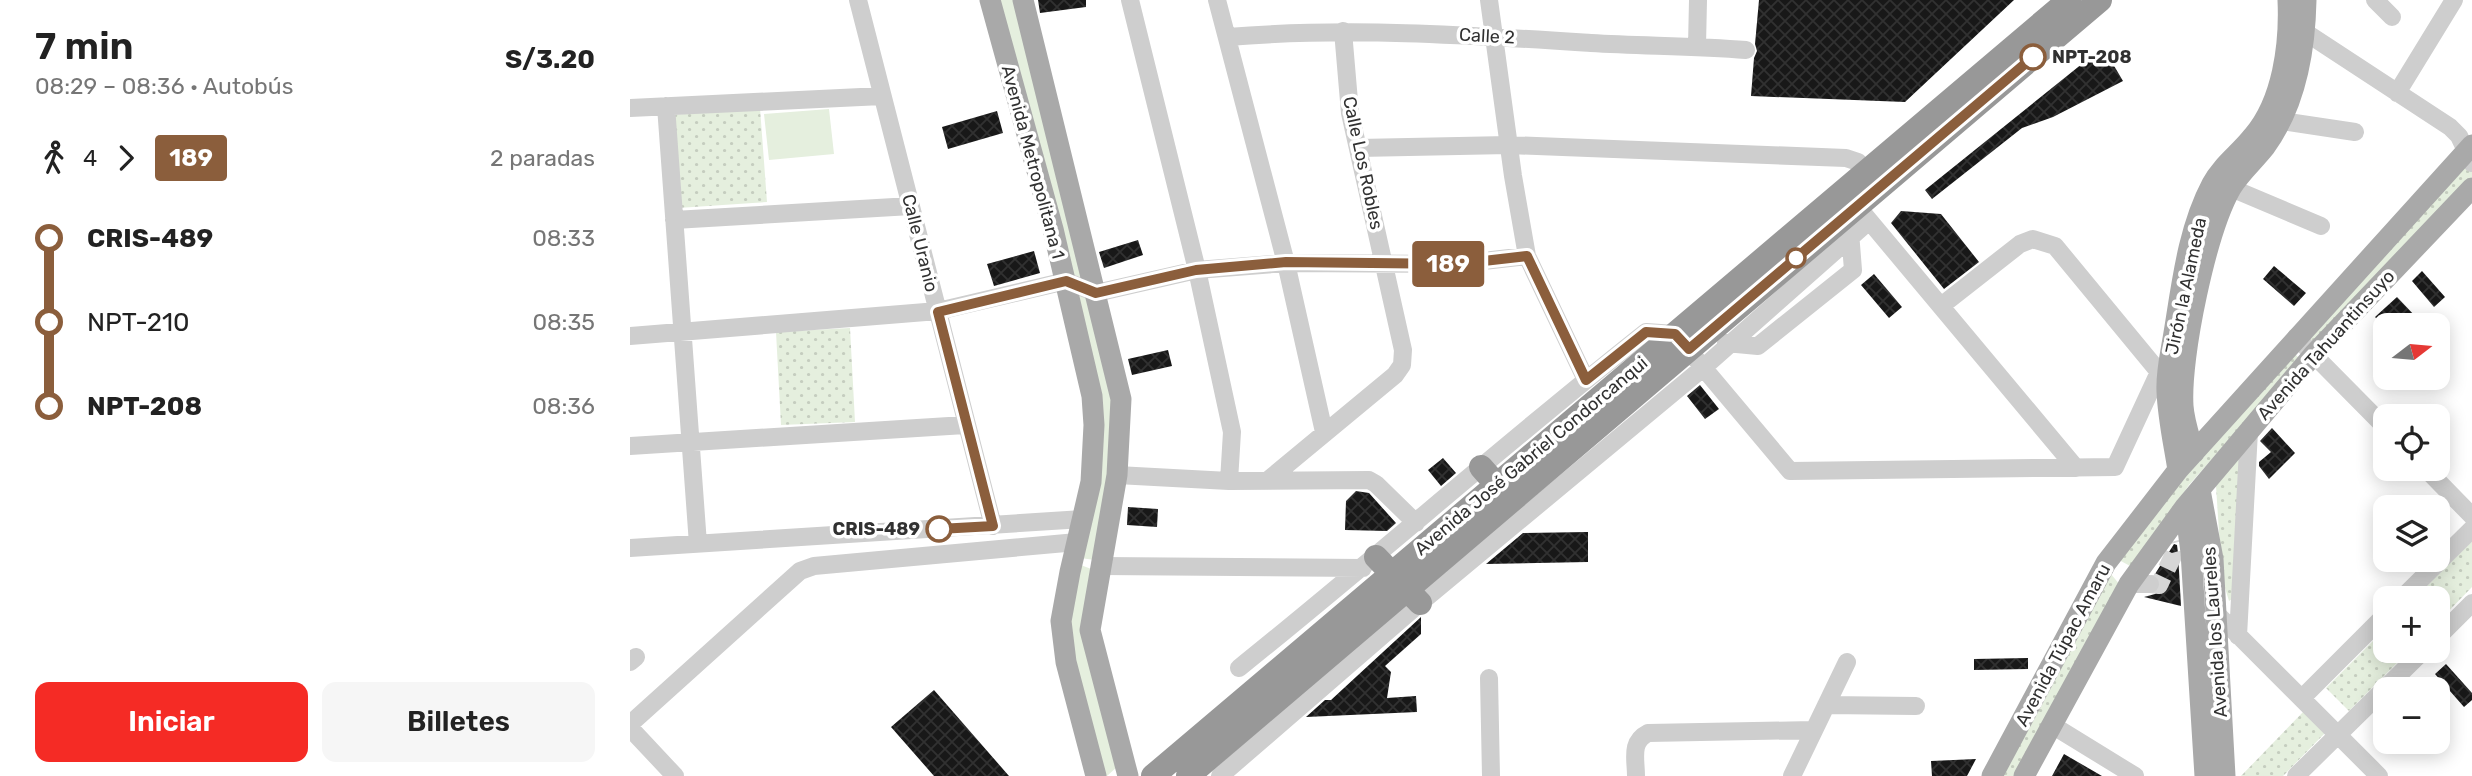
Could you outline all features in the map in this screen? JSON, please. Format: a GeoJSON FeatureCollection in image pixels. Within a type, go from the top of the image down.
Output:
{"type":"FeatureCollection","features":[{"type":"Feature","properties":{"kind":"highway","name":"Avenida José Gabriel Condorcanqui"},"geometry":{"type":"LineString","coordinates":[[1855,208],[1866,171],[2075,6]]}},
{"type":"Feature","properties":{"kind":"highway","name":"Avenida José Gabriel Condorcanqui"},"geometry":{"type":"LineString","coordinates":[[1153,776],[1391,578],[1691,348],[1855,208],[2075,6]]}},
{"type":"Feature","properties":{"kind":"highway","name":"Avenida José Gabriel Condorcanqui"},"geometry":{"type":"LineString","coordinates":[[1188,776],[1284,707],[1382,623],[1391,578],[1489,476],[1691,348]]}},
{"type":"Feature","properties":{"kind":"main road","name":"Avenida Metropolitana 1"},"geometry":{"type":"LineString","coordinates":[[990,0],[1066,281],[1093,405],[1091,482],[1061,621],[1063,642],[1096,776]]}},
{"type":"Feature","properties":{"kind":"main road","name":"Avenida Metropolitana 1"},"geometry":{"type":"LineString","coordinates":[[1023,0],[1121,399],[1117,475],[1090,630],[1123,774]]}},
{"type":"Feature","properties":{"kind":"main road","name":"Jirón la Alameda"},"geometry":{"type":"LineString","coordinates":[[2178,470],[2164,372],[2196,224],[2212,184],[2269,114],[2280,79],[2289,23],[2288,0]]}},
{"type":"Feature","properties":{"kind":"main road","name":"Jirón la Alameda"},"geometry":{"type":"LineString","coordinates":[[2194,453],[2183,409],[2183,382],[2195,302],[2214,228],[2231,188],[2264,149],[2282,121],[2305,32],[2306,0]]}},
{"type":"Feature","properties":{"kind":"main road","name":"Avenida Tahuantinsuyo"},"geometry":{"type":"LineString","coordinates":[[2194,453],[2296,337],[2470,153]]}},
{"type":"Feature","properties":{"kind":"main road","name":"Avenida Tahuantinsuyo"},"geometry":{"type":"LineString","coordinates":[[2185,507],[2314,354],[2472,188]]}},
{"type":"Feature","properties":{"kind":"main road","name":"Avenida Túpac Amaru"},"geometry":{"type":"LineString","coordinates":[[1992,776],[2106,563],[2194,453]]}},
{"type":"Feature","properties":{"kind":"main road","name":"Avenida los Laureles"},"geometry":{"type":"LineString","coordinates":[[2200,490],[2213,559],[2225,776]]}},
{"type":"Feature","properties":{"kind":"main road","name":"Avenida Túpac Amaru"},"geometry":{"type":"LineString","coordinates":[[2025,776],[2052,725],[2185,507]]}},
{"type":"Feature","properties":{"kind":"main road","name":"Avenida los Laureles"},"geometry":{"type":"LineString","coordinates":[[2185,507],[2191,552],[2205,776]]}},
{"type":"Feature","properties":{"kind":"main road"},"geometry":{"type":"LineString","coordinates":[[2106,563],[2139,584]]}},
{"type":"Feature","properties":{"kind":"street","name":"Calle Uranio"},"geometry":{"type":"LineString","coordinates":[[858,0],[993,526]]}},
{"type":"Feature","properties":{"kind":"street"},"geometry":{"type":"LineString","coordinates":[[1130,0],[1196,270],[1232,432],[1228,481]]}},
{"type":"Feature","properties":{"kind":"street"},"geometry":{"type":"LineString","coordinates":[[1217,0],[1286,262],[1324,432]]}},
{"type":"Feature","properties":{"kind":"street"},"geometry":{"type":"LineString","coordinates":[[1489,0],[1527,256],[1586,380]]}},
{"type":"Feature","properties":{"kind":"street"},"geometry":{"type":"LineString","coordinates":[[1697,46],[1698,0]]}},
{"type":"Feature","properties":{"kind":"street"},"geometry":{"type":"LineString","coordinates":[[2375,0],[2392,18]]}},
{"type":"Feature","properties":{"kind":"street"},"geometry":{"type":"LineString","coordinates":[[2397,93],[2454,0]]}},
{"type":"Feature","properties":{"kind":"street","name":"Calle 2"},"geometry":{"type":"LineString","coordinates":[[1228,37],[1343,31],[1494,35],[1593,43],[1746,50]]}},
{"type":"Feature","properties":{"kind":"street","name":"Calle Los Robles"},"geometry":{"type":"LineString","coordinates":[[1267,481],[1395,375],[1402,365],[1403,350],[1350,113],[1343,31]]}},
{"type":"Feature","properties":{"kind":"street"},"geometry":{"type":"LineString","coordinates":[[2305,32],[2450,127],[2470,153]]}},
{"type":"Feature","properties":{"kind":"street"},"geometry":{"type":"LineString","coordinates":[[630,108],[882,96]]}},
{"type":"Feature","properties":{"kind":"street"},"geometry":{"type":"LineString","coordinates":[[666,106],[698,544]]}},
{"type":"Feature","properties":{"kind":"street"},"geometry":{"type":"LineString","coordinates":[[2282,121],[2355,132]]}},
{"type":"Feature","properties":{"kind":"street"},"geometry":{"type":"LineString","coordinates":[[1358,148],[1509,145],[1846,158],[1858,162],[1866,171]]}},
{"type":"Feature","properties":{"kind":"street"},"geometry":{"type":"LineString","coordinates":[[2231,188],[2321,226]]}},
{"type":"Feature","properties":{"kind":"street"},"geometry":{"type":"LineString","coordinates":[[674,220],[911,206]]}},
{"type":"Feature","properties":{"kind":"street"},"geometry":{"type":"LineString","coordinates":[[1855,208],[2076,468]]}},
{"type":"Feature","properties":{"kind":"street"},"geometry":{"type":"LineString","coordinates":[[1239,668],[1391,578],[1416,523],[1489,476],[1586,380],[1646,332],[1691,348],[1731,343],[1758,346],[1853,270],[1851,238],[1855,208]]}},
{"type":"Feature","properties":{"kind":"street"},"geometry":{"type":"LineString","coordinates":[[1691,348],[1731,343],[1851,238]]}},
{"type":"Feature","properties":{"kind":"street"},"geometry":{"type":"LineString","coordinates":[[1691,348],[1790,471],[2115,467],[2164,372],[2055,246],[2033,239],[2020,244],[1941,306]]}},
{"type":"Feature","properties":{"kind":"street"},"geometry":{"type":"LineString","coordinates":[[630,336],[938,312],[1066,281],[1096,293],[1196,270],[1286,262],[1457,264],[1527,256]]}},
{"type":"Feature","properties":{"kind":"street"},"geometry":{"type":"LineString","coordinates":[[2296,337],[2373,415]]}},
{"type":"Feature","properties":{"kind":"street"},"geometry":{"type":"LineString","coordinates":[[630,446],[965,425]]}},
{"type":"Feature","properties":{"kind":"street"},"geometry":{"type":"LineString","coordinates":[[2238,636],[2249,431]]}},
{"type":"Feature","properties":{"kind":"street"},"geometry":{"type":"LineString","coordinates":[[1117,475],[1228,481],[1369,480],[1416,523]]}},
{"type":"Feature","properties":{"kind":"street"},"geometry":{"type":"LineString","coordinates":[[2438,481],[2472,516]]}},
{"type":"Feature","properties":{"kind":"street"},"geometry":{"type":"LineString","coordinates":[[630,548],[1083,519]]}},
{"type":"Feature","properties":{"kind":"street"},"geometry":{"type":"LineString","coordinates":[[1041,521],[1043,545]]}},
{"type":"Feature","properties":{"kind":"street"},"geometry":{"type":"LineString","coordinates":[[2414,586],[2472,529]]}},
{"type":"Feature","properties":{"kind":"street"},"geometry":{"type":"LineString","coordinates":[[675,776],[630,726],[800,571],[814,566],[1077,542]]}},
{"type":"Feature","properties":{"kind":"street"},"geometry":{"type":"LineString","coordinates":[[1101,566],[1391,578]]}},
{"type":"Feature","properties":{"kind":"street"},"geometry":{"type":"LineString","coordinates":[[2450,625],[2472,603]]}},
{"type":"Feature","properties":{"kind":"street"},"geometry":{"type":"LineString","coordinates":[[2216,613],[2379,776]]}},
{"type":"Feature","properties":{"kind":"street"},"geometry":{"type":"LineString","coordinates":[[2302,698],[2373,627]]}},
{"type":"Feature","properties":{"kind":"street"},"geometry":{"type":"LineString","coordinates":[[1793,776],[1847,662]]}},
{"type":"Feature","properties":{"kind":"street"},"geometry":{"type":"LineString","coordinates":[[2296,776],[2411,663]]}},
{"type":"Feature","properties":{"kind":"street"},"geometry":{"type":"LineString","coordinates":[[1489,678],[1491,776]]}},
{"type":"Feature","properties":{"kind":"street"},"geometry":{"type":"LineString","coordinates":[[1826,705],[1916,706]]}},
{"type":"Feature","properties":{"kind":"street"},"geometry":{"type":"LineString","coordinates":[[1220,776],[1284,707]]}},
{"type":"Feature","properties":{"kind":"street"},"geometry":{"type":"LineString","coordinates":[[2052,725],[2135,776]]}},
{"type":"Feature","properties":{"kind":"street"},"geometry":{"type":"LineString","coordinates":[[1636,776],[1635,743],[1639,737],[1648,733],[1813,730]]}},
{"type":"Feature","properties":{"kind":"green space"},"geometry":{"type":"Polygon","coordinates":[[[999,0],[1016,0],[1085,279],[1072,274],[999,0]]]}},
{"type":"Feature","properties":{"kind":"green space"},"geometry":{"type":"Polygon","coordinates":[[[760,108],[767,202],[678,208],[671,115],[760,108]]]}},
{"type":"Feature","properties":{"kind":"green space"},"geometry":{"type":"Polygon","coordinates":[[[829,109],[834,154],[769,160],[764,114],[829,109]]]}},
{"type":"Feature","properties":{"kind":"green space"},"geometry":{"type":"Polygon","coordinates":[[[2472,150],[2472,177],[2313,342],[2303,332],[2472,150]]]}},
{"type":"Feature","properties":{"kind":"green space"},"geometry":{"type":"Polygon","coordinates":[[[1075,293],[1091,298],[1113,396],[1108,476],[1095,560],[1080,558],[1097,479],[1075,293]]]}},
{"type":"Feature","properties":{"kind":"green space"},"geometry":{"type":"Polygon","coordinates":[[[850,328],[855,422],[781,425],[776,332],[850,328]]]}},
{"type":"Feature","properties":{"kind":"green space"},"geometry":{"type":"Polygon","coordinates":[[[2289,348],[2300,359],[2189,485],[2132,567],[2119,560],[2289,348]]]}},
{"type":"Feature","properties":{"kind":"green space"},"geometry":{"type":"Polygon","coordinates":[[[2241,454],[2235,597],[2229,601],[2222,578],[2216,486],[2241,454]]]}},
{"type":"Feature","properties":{"kind":"green space"},"geometry":{"type":"Polygon","coordinates":[[[2472,541],[2472,587],[2450,610],[2450,586],[2427,586],[2441,572],[2450,572],[2450,563],[2472,541]]]}},
{"type":"Feature","properties":{"kind":"green space"},"geometry":{"type":"Polygon","coordinates":[[[1078,564],[1094,570],[1084,629],[1118,766],[1107,776],[1104,776],[1074,659],[1068,622],[1078,564]]]}},
{"type":"Feature","properties":{"kind":"green space"},"geometry":{"type":"Polygon","coordinates":[[[2110,573],[2121,586],[2015,776],[1996,776],[2110,573]]]}},
{"type":"Feature","properties":{"kind":"green space"},"geometry":{"type":"Polygon","coordinates":[[[2373,641],[2373,663],[2397,663],[2383,677],[2373,677],[2373,687],[2349,711],[2326,688],[2373,641]]]}},
{"type":"Feature","properties":{"kind":"green space"},"geometry":{"type":"Polygon","coordinates":[[[2304,711],[2325,733],[2283,776],[2241,776],[2304,711]]]}},
{"type":"Feature","properties":{"kind":"building"},"geometry":{"type":"Polygon","coordinates":[[[1038,0],[1086,0],[1086,7],[1040,13],[1038,0]]]}},
{"type":"Feature","properties":{"kind":"building"},"geometry":{"type":"Polygon","coordinates":[[[1759,0],[2014,0],[1905,102],[1751,96],[1757,51],[1755,44],[1759,0]]]}},
{"type":"Feature","properties":{"kind":"building"},"geometry":{"type":"Polygon","coordinates":[[[2103,47],[2123,81],[2053,117],[2022,128],[1932,199],[1925,190],[2103,47]]]}},
{"type":"Feature","properties":{"kind":"building"},"geometry":{"type":"Polygon","coordinates":[[[997,111],[1003,133],[948,149],[942,127],[997,111]]]}},
{"type":"Feature","properties":{"kind":"building"},"geometry":{"type":"Polygon","coordinates":[[[1901,211],[1941,214],[1979,262],[1944,289],[1891,223],[1901,211]]]}},
{"type":"Feature","properties":{"kind":"building"},"geometry":{"type":"Polygon","coordinates":[[[1138,240],[1143,255],[1104,268],[1099,252],[1138,240]]]}},
{"type":"Feature","properties":{"kind":"building"},"geometry":{"type":"Polygon","coordinates":[[[1034,251],[1040,273],[994,286],[987,264],[1034,251]]]}},
{"type":"Feature","properties":{"kind":"building"},"geometry":{"type":"Polygon","coordinates":[[[2274,266],[2306,293],[2294,306],[2263,279],[2274,266]]]}},
{"type":"Feature","properties":{"kind":"building"},"geometry":{"type":"Polygon","coordinates":[[[2422,271],[2445,297],[2434,307],[2412,281],[2422,271]]]}},
{"type":"Feature","properties":{"kind":"building"},"geometry":{"type":"Polygon","coordinates":[[[1874,274],[1902,307],[1889,318],[1861,285],[1874,274]]]}},
{"type":"Feature","properties":{"kind":"building"},"geometry":{"type":"Polygon","coordinates":[[[2397,297],[2412,313],[2379,313],[2397,297]]]}},
{"type":"Feature","properties":{"kind":"building"},"geometry":{"type":"Polygon","coordinates":[[[1168,350],[1172,366],[1132,375],[1128,359],[1168,350]]]}},
{"type":"Feature","properties":{"kind":"building"},"geometry":{"type":"Polygon","coordinates":[[[1700,385],[1719,409],[1705,419],[1687,396],[1700,385]]]}},
{"type":"Feature","properties":{"kind":"building"},"geometry":{"type":"Polygon","coordinates":[[[2272,428],[2295,453],[2269,479],[2259,462],[2271,452],[2260,441],[2272,428]]]}},
{"type":"Feature","properties":{"kind":"building"},"geometry":{"type":"Polygon","coordinates":[[[1443,458],[1456,473],[1441,486],[1428,470],[1443,458]]]}},
{"type":"Feature","properties":{"kind":"building"},"geometry":{"type":"Polygon","coordinates":[[[1356,491],[1369,493],[1396,523],[1387,531],[1345,530],[1346,501],[1356,491]]]}},
{"type":"Feature","properties":{"kind":"building"},"geometry":{"type":"Polygon","coordinates":[[[1128,507],[1158,509],[1157,527],[1127,525],[1128,507]]]}},
{"type":"Feature","properties":{"kind":"building"},"geometry":{"type":"Polygon","coordinates":[[[1588,532],[1588,562],[1486,564],[1523,533],[1588,532]]]}},
{"type":"Feature","properties":{"kind":"building"},"geometry":{"type":"Polygon","coordinates":[[[2174,544],[2177,545],[2178,553],[2181,606],[2144,597],[2155,594],[2160,589],[2160,579],[2155,574],[2174,544]]]}},
{"type":"Feature","properties":{"kind":"building"},"geometry":{"type":"Polygon","coordinates":[[[1421,617],[1421,634],[1385,666],[1391,672],[1387,698],[1416,696],[1417,712],[1306,717],[1325,700],[1331,700],[1421,617]]]}},
{"type":"Feature","properties":{"kind":"building"},"geometry":{"type":"Polygon","coordinates":[[[2028,658],[2028,669],[1974,670],[1974,659],[2028,658]]]}},
{"type":"Feature","properties":{"kind":"building"},"geometry":{"type":"Polygon","coordinates":[[[2446,664],[2472,693],[2472,700],[2464,707],[2450,691],[2450,677],[2438,677],[2435,674],[2446,664]]]}},
{"type":"Feature","properties":{"kind":"building"},"geometry":{"type":"Polygon","coordinates":[[[934,690],[1009,776],[934,776],[891,727],[934,690]]]}},
{"type":"Feature","properties":{"kind":"building"},"geometry":{"type":"Polygon","coordinates":[[[2064,754],[2102,776],[2052,776],[2064,754]]]}},
{"type":"Feature","properties":{"kind":"building"},"geometry":{"type":"Polygon","coordinates":[[[1976,759],[1967,776],[1932,776],[1931,761],[1976,759]]]}},
{"type":"Feature","properties":{"kind":"tunnel"},"geometry":{"type":"LineString","coordinates":[[2150,584],[2159,585],[2174,554],[2171,542]]}},
{"type":"Feature","properties":{"kind":"bus line","name":"189"},"geometry":{"type":"LineString","coordinates":[[939,529],[993,526],[938,312],[1066,281],[1096,293],[1196,270],[1286,262],[1457,264],[1527,256],[1586,380],[1646,332],[1675,334],[1689,349],[2033,57]]}},
{"type":"Feature","properties":{"kind":"place","name":"NPT-208"},"geometry":{"type":"Point","coordinates":[2033,57]}},
{"type":"Feature","properties":{"kind":"place","name":"CRIS-489"},"geometry":{"type":"Point","coordinates":[939,529]}}]}
